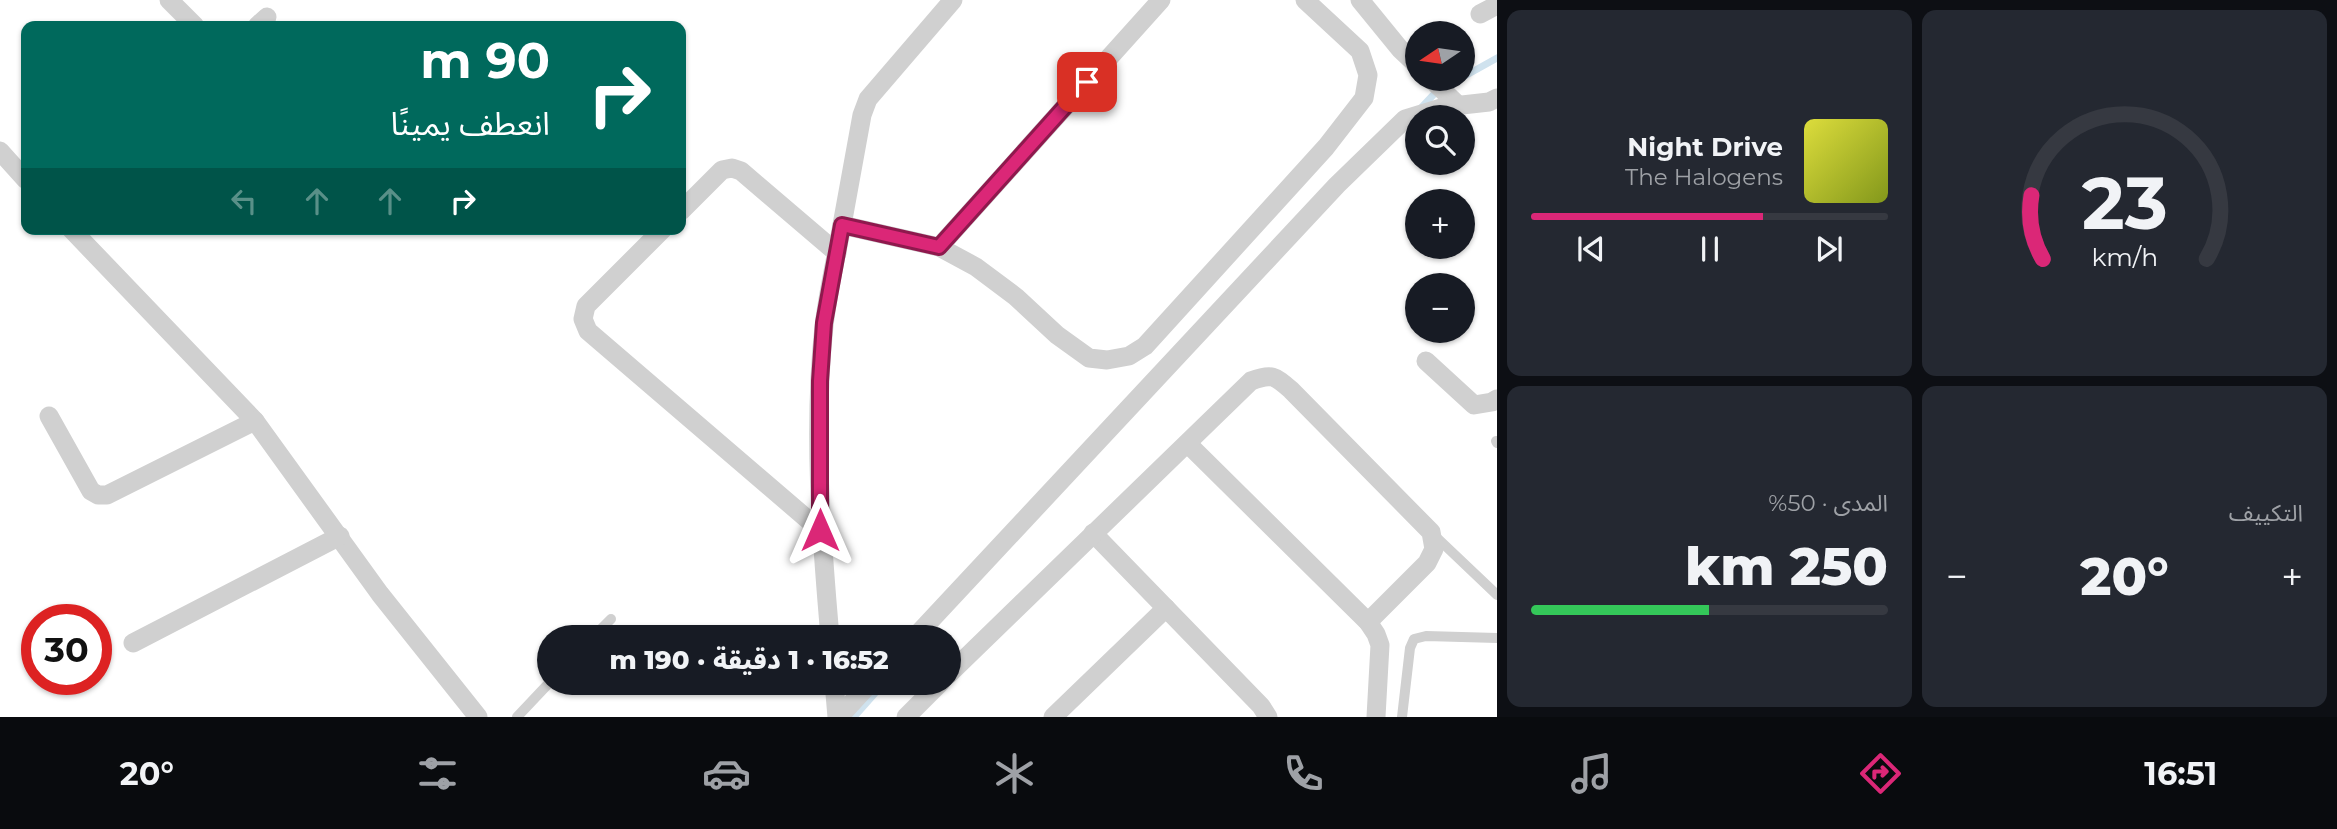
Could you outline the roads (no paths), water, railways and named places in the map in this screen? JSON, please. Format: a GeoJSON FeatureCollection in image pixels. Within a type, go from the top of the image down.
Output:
{"type":"FeatureCollection","features":[{"type":"Feature","properties":{"kind":"street"},"geometry":{"type":"LineString","coordinates":[[169,0],[190,21]]}},
{"type":"Feature","properties":{"kind":"street"},"geometry":{"type":"LineString","coordinates":[[829,625],[820,530],[820,381],[824,323],[862,115],[868,99],[953,0]]}},
{"type":"Feature","properties":{"kind":"street"},"geometry":{"type":"LineString","coordinates":[[939,247],[1161,0]]}},
{"type":"Feature","properties":{"kind":"street"},"geometry":{"type":"LineString","coordinates":[[842,225],[939,247],[976,267],[1016,297],[1057,335],[1089,358],[1107,360],[1129,356],[1152,338],[1316,159],[1364,98],[1368,75],[1360,51],[1305,0]]}},
{"type":"Feature","properties":{"kind":"street"},"geometry":{"type":"LineString","coordinates":[[1360,0],[1405,54]]}},
{"type":"Feature","properties":{"kind":"street"},"geometry":{"type":"LineString","coordinates":[[1443,91],[1458,105],[1489,102],[1497,98]]}},
{"type":"Feature","properties":{"kind":"street"},"geometry":{"type":"LineString","coordinates":[[926,625],[1337,185],[1405,119]]}},
{"type":"Feature","properties":{"kind":"street"},"geometry":{"type":"LineString","coordinates":[[0,151],[21,174]]}},
{"type":"Feature","properties":{"kind":"street"},"geometry":{"type":"LineString","coordinates":[[686,206],[722,170],[732,168],[741,171],[837,253]]}},
{"type":"Feature","properties":{"kind":"street"},"geometry":{"type":"LineString","coordinates":[[77,235],[255,421],[380,594],[478,717]]}},
{"type":"Feature","properties":{"kind":"street"},"geometry":{"type":"LineString","coordinates":[[657,235],[586,306],[583,319],[588,331],[820,530]]}},
{"type":"Feature","properties":{"kind":"street"},"geometry":{"type":"LineString","coordinates":[[1426,361],[1474,405],[1497,399]]}},
{"type":"Feature","properties":{"kind":"street"},"geometry":{"type":"LineString","coordinates":[[961,663],[1251,381],[1265,376],[1277,377],[1431,532],[1434,549],[1427,563],[1368,622]]}},
{"type":"Feature","properties":{"kind":"street"},"geometry":{"type":"LineString","coordinates":[[49,416],[91,491],[98,495],[107,495],[255,421]]}},
{"type":"Feature","properties":{"kind":"street"},"geometry":{"type":"LineString","coordinates":[[1188,444],[1368,622],[1380,645],[1376,717]]}},
{"type":"Feature","properties":{"kind":"street"},"geometry":{"type":"LineString","coordinates":[[1093,533],[1261,706],[1268,717]]}},
{"type":"Feature","properties":{"kind":"street"},"geometry":{"type":"LineString","coordinates":[[132,643],[340,536]]}},
{"type":"Feature","properties":{"kind":"street"},"geometry":{"type":"LineString","coordinates":[[1053,717],[1166,608]]}},
{"type":"Feature","properties":{"kind":"street"},"geometry":{"type":"LineString","coordinates":[[835,695],[838,717]]}},
{"type":"Feature","properties":{"kind":"street"},"geometry":{"type":"LineString","coordinates":[[838,717],[859,695]]}},
{"type":"Feature","properties":{"kind":"street"},"geometry":{"type":"LineString","coordinates":[[906,717],[928,695]]}},
{"type":"Feature","properties":{"kind":"lane"},"geometry":{"type":"LineString","coordinates":[[1431,532],[1497,595]]}},
{"type":"Feature","properties":{"kind":"lane"},"geometry":{"type":"LineString","coordinates":[[605,625],[611,619]]}},
{"type":"Feature","properties":{"kind":"lane"},"geometry":{"type":"LineString","coordinates":[[1402,717],[1410,648],[1415,639],[1426,636],[1497,638]]}},
{"type":"Feature","properties":{"kind":"lane"},"geometry":{"type":"LineString","coordinates":[[517,717],[538,695]]}},
{"type":"Feature","properties":{"kind":"waterway"},"geometry":{"type":"LineString","coordinates":[[1475,70],[1497,58]]}},
{"type":"Feature","properties":{"kind":"waterway"},"geometry":{"type":"LineString","coordinates":[[1424,105],[1438,91]]}},
{"type":"Feature","properties":{"kind":"waterway"},"geometry":{"type":"LineString","coordinates":[[854,717],[873,695]]}}]}
